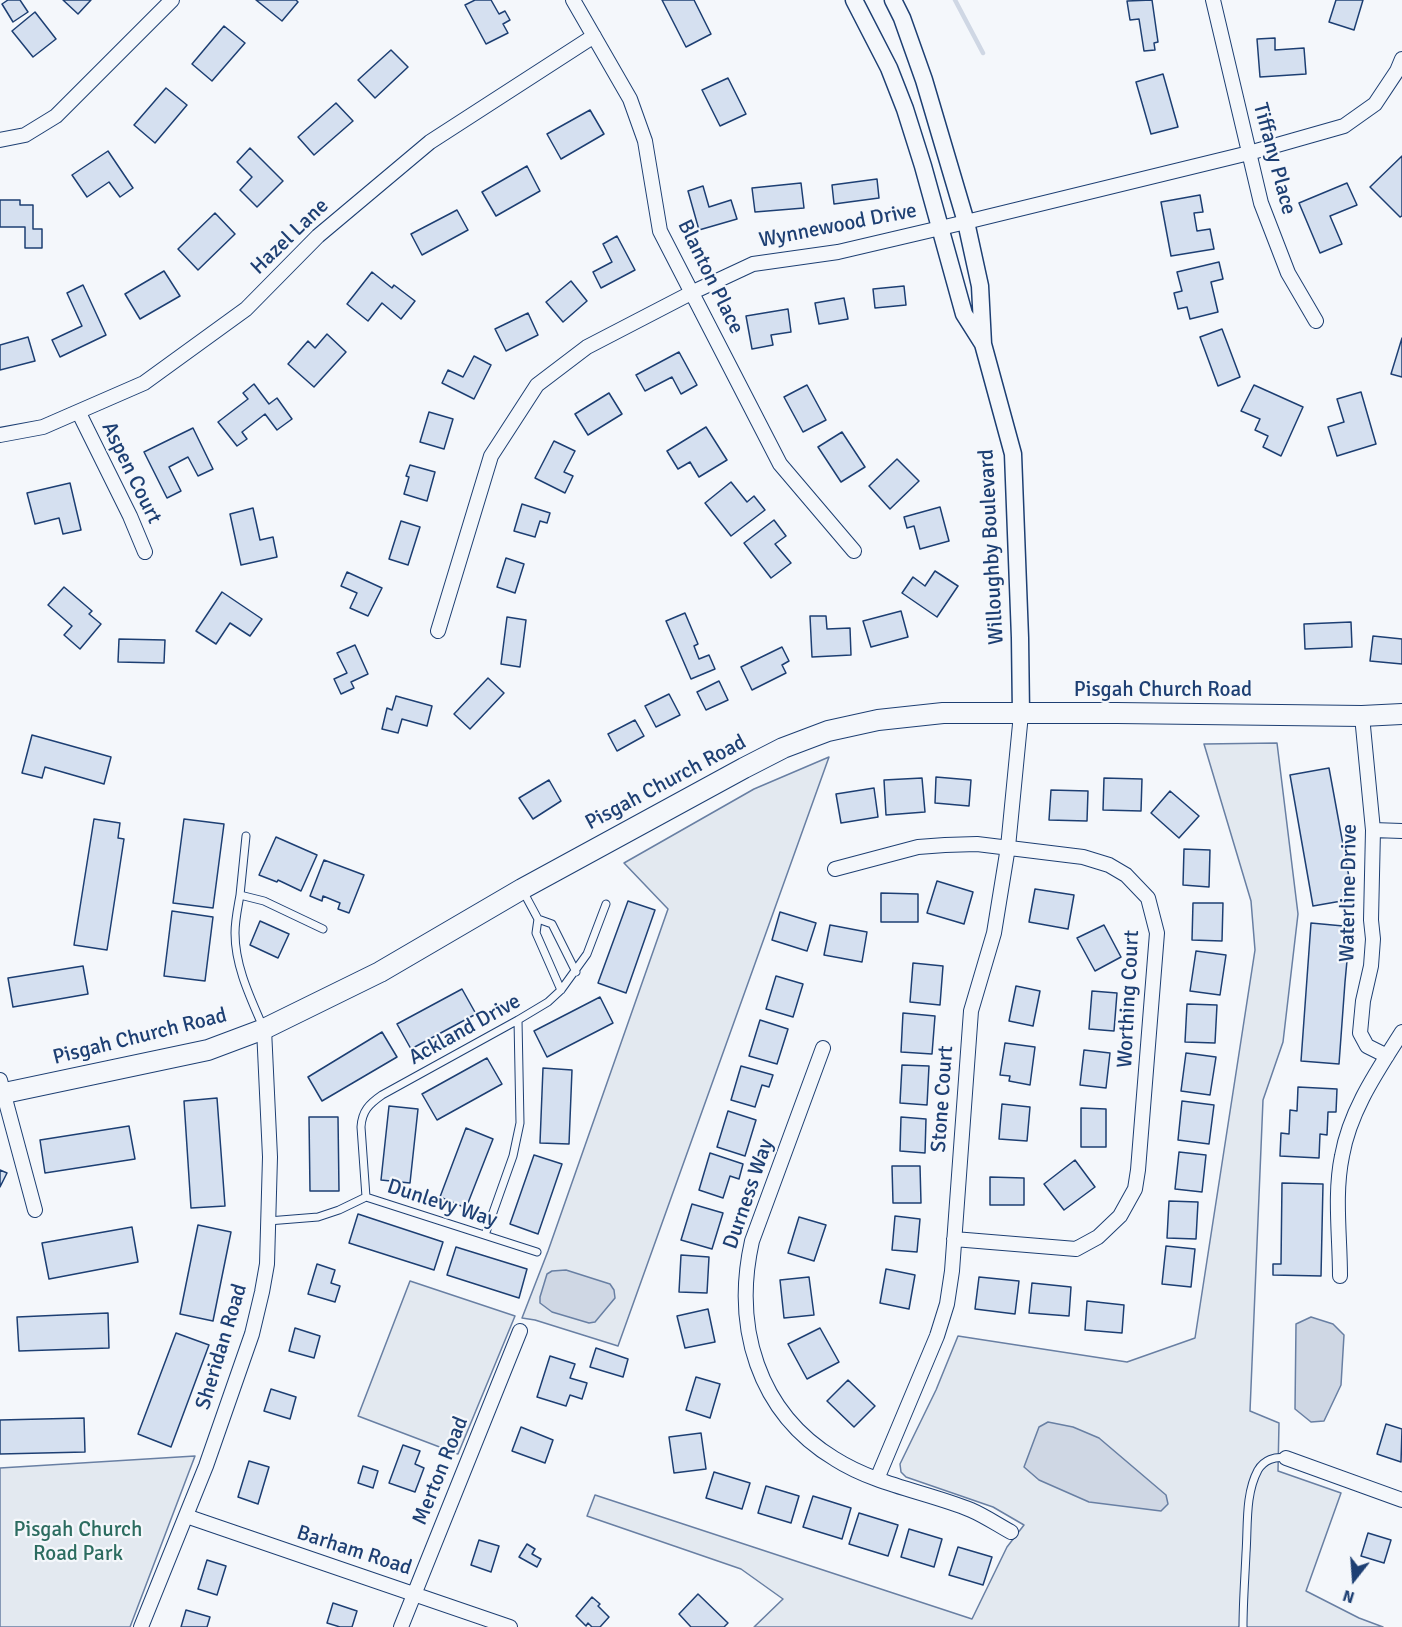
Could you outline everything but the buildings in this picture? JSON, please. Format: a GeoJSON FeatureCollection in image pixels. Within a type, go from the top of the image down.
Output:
{"type":"FeatureCollection","features":[{"type":"Feature","properties":{"kind":"main road","name":"Pisgah Church Road"},"geometry":{"type":"LineString","coordinates":[[1,1089],[208,1050],[264,1029],[380,972],[522,889],[744,768],[783,748],[828,731],[878,720],[943,713],[1117,712],[1362,716],[1402,714]]}},
{"type":"Feature","properties":{"kind":"street"},"geometry":{"type":"LineString","coordinates":[[0,140],[25,135],[56,116],[172,0]]}},
{"type":"Feature","properties":{"kind":"street","name":"Blanton Place"},"geometry":{"type":"LineString","coordinates":[[573,0],[630,99],[645,141],[660,231],[780,465],[854,551]]}},
{"type":"Feature","properties":{"kind":"street","name":"Willoughby Boulevard"},"geometry":{"type":"LineString","coordinates":[[854,0],[889,68],[905,109],[964,314],[983,344]]}},
{"type":"Feature","properties":{"kind":"street","name":"Willoughby Boulevard"},"geometry":{"type":"LineString","coordinates":[[893,0],[902,18],[924,80],[966,222],[980,286],[983,344],[1013,454],[1021,714]]}},
{"type":"Feature","properties":{"kind":"street","name":"Tiffany Place"},"geometry":{"type":"LineString","coordinates":[[1213,0],[1261,203],[1288,273],[1316,321]]}},
{"type":"Feature","properties":{"kind":"street","name":"Hazel Lane"},"geometry":{"type":"LineString","coordinates":[[0,435],[43,427],[144,383],[246,309],[318,236],[430,142],[594,36]]}},
{"type":"Feature","properties":{"kind":"street","name":"Wynnewood Drive"},"geometry":{"type":"LineString","coordinates":[[438,630],[491,456],[537,385],[587,347],[753,264],[838,252],[1250,153],[1344,126],[1375,104],[1397,71],[1402,59]]}},
{"type":"Feature","properties":{"kind":"street","name":"Aspen Court"},"geometry":{"type":"LineString","coordinates":[[79,413],[130,516],[145,552]]}},
{"type":"Feature","properties":{"kind":"street","name":"Stone Court"},"geometry":{"type":"LineString","coordinates":[[876,1479],[937,1336],[947,1304],[971,1011],[994,933],[1008,847],[1021,714]]}},
{"type":"Feature","properties":{"kind":"street","name":"Waterline Drive"},"geometry":{"type":"LineString","coordinates":[[1362,716],[1372,830],[1371,920],[1373,939],[1360,1033],[1367,1046],[1387,1056]]}},
{"type":"Feature","properties":{"kind":"street"},"geometry":{"type":"LineString","coordinates":[[1372,830],[1402,831]]}},
{"type":"Feature","properties":{"kind":"street","name":"Worthing Court"},"geometry":{"type":"LineString","coordinates":[[835,869],[918,847],[977,844],[1083,857],[1109,865],[1126,875],[1148,898],[1157,933],[1138,1170],[1135,1189],[1120,1216],[1098,1237],[1076,1249],[954,1239]]}},
{"type":"Feature","properties":{"kind":"street","name":"Sheridan Road"},"geometry":{"type":"LineString","coordinates":[[141,1627],[206,1466],[252,1334],[267,1264],[270,1157],[264,1029]]}},
{"type":"Feature","properties":{"kind":"street"},"geometry":{"type":"LineString","coordinates":[[1340,1276],[1339,1178],[1347,1134],[1363,1096],[1402,1032]]}},
{"type":"Feature","properties":{"kind":"street","name":"Durness Way"},"geometry":{"type":"LineString","coordinates":[[823,1048],[752,1241],[746,1268],[746,1325],[754,1356],[777,1407],[803,1435],[835,1459],[876,1479],[972,1511],[1011,1532]]}},
{"type":"Feature","properties":{"kind":"street"},"geometry":{"type":"LineString","coordinates":[[1,1089],[35,1210]]}},
{"type":"Feature","properties":{"kind":"street","name":"Merton Road"},"geometry":{"type":"LineString","coordinates":[[401,1627],[520,1331]]}},
{"type":"Feature","properties":{"kind":"street"},"geometry":{"type":"LineString","coordinates":[[1286,1458],[1402,1500]]}},
{"type":"Feature","properties":{"kind":"street","name":"Barham Road"},"geometry":{"type":"LineString","coordinates":[[186,1516],[510,1627]]}},
{"type":"Feature","properties":{"kind":"lane"},"geometry":{"type":"LineString","coordinates":[[246,836],[235,931],[237,957],[247,990],[264,1029]]}},
{"type":"Feature","properties":{"kind":"lane"},"geometry":{"type":"LineString","coordinates":[[522,889],[538,919],[536,933],[561,990]]}},
{"type":"Feature","properties":{"kind":"lane"},"geometry":{"type":"LineString","coordinates":[[240,895],[264,901],[323,929]]}},
{"type":"Feature","properties":{"kind":"lane","name":"Ackland Drive"},"geometry":{"type":"LineString","coordinates":[[366,1197],[361,1127],[362,1116],[366,1108],[382,1095],[548,1002],[576,972],[587,954],[606,904]]}},
{"type":"Feature","properties":{"kind":"lane"},"geometry":{"type":"LineString","coordinates":[[538,919],[552,924],[576,972]]}},
{"type":"Feature","properties":{"kind":"lane"},"geometry":{"type":"LineString","coordinates":[[485,1235],[513,1155],[520,1123],[518,1020]]}},
{"type":"Feature","properties":{"kind":"lane","name":"Dunlevy Way"},"geometry":{"type":"LineString","coordinates":[[268,1221],[318,1217],[366,1197],[537,1252]]}},
{"type":"Feature","properties":{"kind":"lane"},"geometry":{"type":"LineString","coordinates":[[1243,1627],[1248,1508],[1252,1484],[1259,1468],[1267,1461],[1277,1457],[1286,1458]]}},
{"type":"Feature","properties":{"kind":"green space"},"geometry":{"type":"Polygon","coordinates":[[[1277,743],[1298,914],[1283,1042],[1263,1100],[1250,1411],[1279,1423],[1278,1471],[1341,1493],[1306,1591],[1359,1618],[1383,1627],[754,1627],[783,1599],[741,1569],[587,1516],[595,1495],[972,1619],[1007,1547],[1024,1525],[993,1507],[906,1477],[901,1472],[900,1464],[936,1390],[958,1336],[1127,1362],[1195,1338],[1255,950],[1251,901],[1204,744],[1277,743]]]}},
{"type":"Feature","properties":{"kind":"green space"},"geometry":{"type":"Polygon","coordinates":[[[829,757],[618,1346],[522,1318],[548,1251],[668,909],[624,863],[754,789],[829,757]]]}},
{"type":"Feature","properties":{"kind":"green space"},"geometry":{"type":"Polygon","coordinates":[[[410,1281],[515,1316],[458,1454],[358,1416],[410,1281]]]}},
{"type":"Feature","properties":{"kind":"green space","name":"Pisgah Church Road Park"},"geometry":{"type":"Polygon","coordinates":[[[195,1456],[130,1627],[0,1627],[0,1468],[195,1456]]]}},
{"type":"Feature","properties":{"kind":"shaded area"},"geometry":{"type":"Polygon","coordinates":[[[566,1270],[610,1284],[614,1290],[615,1298],[595,1322],[589,1323],[552,1312],[540,1303],[547,1274],[552,1271],[566,1270]]]}},
{"type":"Feature","properties":{"kind":"shaded area"},"geometry":{"type":"Polygon","coordinates":[[[1311,1317],[1333,1324],[1344,1335],[1341,1385],[1324,1421],[1311,1422],[1295,1409],[1296,1324],[1311,1317]]]}},
{"type":"Feature","properties":{"kind":"shaded area"},"geometry":{"type":"Polygon","coordinates":[[[1048,1422],[1073,1427],[1099,1438],[1166,1495],[1168,1504],[1161,1511],[1089,1502],[1039,1480],[1024,1467],[1039,1427],[1048,1422]]]}},
{"type":"Feature","properties":{"kind":"waterway"},"geometry":{"type":"LineString","coordinates":[[955,0],[983,53]]}}]}
